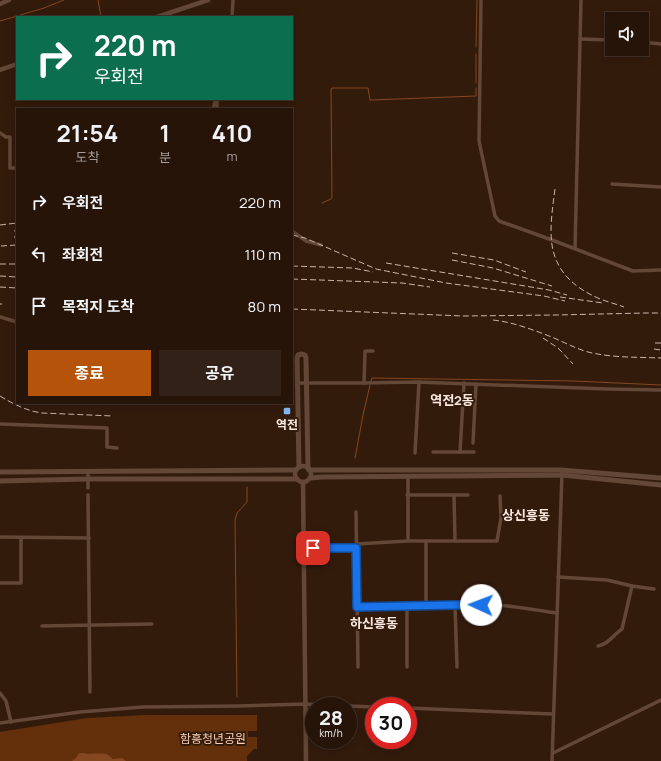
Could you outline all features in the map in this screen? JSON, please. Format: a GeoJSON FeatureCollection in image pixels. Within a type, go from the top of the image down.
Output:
{"type":"FeatureCollection","features":[{"type":"Feature","properties":{"kind":"main road"},"geometry":{"type":"LineString","coordinates":[[0,472],[298,469],[297,358],[299,354],[302,354],[305,355],[306,358],[309,470],[562,472],[661,478]]}},
{"type":"Feature","properties":{"kind":"main road"},"geometry":{"type":"LineString","coordinates":[[310,478],[486,476],[562,472],[661,485]]}},
{"type":"Feature","properties":{"kind":"main road"},"geometry":{"type":"LineString","coordinates":[[0,481],[88,479],[296,479]]}},
{"type":"Feature","properties":{"kind":"street"},"geometry":{"type":"LineString","coordinates":[[0,4],[9,0]]}},
{"type":"Feature","properties":{"kind":"street"},"geometry":{"type":"LineString","coordinates":[[160,16],[208,0]]}},
{"type":"Feature","properties":{"kind":"street"},"geometry":{"type":"LineString","coordinates":[[232,16],[233,0]]}},
{"type":"Feature","properties":{"kind":"street"},"geometry":{"type":"LineString","coordinates":[[481,0],[480,141],[496,216],[499,220],[633,271],[661,270]]}},
{"type":"Feature","properties":{"kind":"street"},"geometry":{"type":"LineString","coordinates":[[575,248],[581,0]]}},
{"type":"Feature","properties":{"kind":"street"},"geometry":{"type":"LineString","coordinates":[[580,39],[605,40]]}},
{"type":"Feature","properties":{"kind":"street"},"geometry":{"type":"LineString","coordinates":[[649,43],[661,44]]}},
{"type":"Feature","properties":{"kind":"street"},"geometry":{"type":"LineString","coordinates":[[0,70],[16,64]]}},
{"type":"Feature","properties":{"kind":"street"},"geometry":{"type":"LineString","coordinates":[[0,133],[10,137],[10,168],[16,168]]}},
{"type":"Feature","properties":{"kind":"street"},"geometry":{"type":"LineString","coordinates":[[612,184],[661,187]]}},
{"type":"Feature","properties":{"kind":"street"},"geometry":{"type":"LineString","coordinates":[[293,232],[306,241],[321,245]]}},
{"type":"Feature","properties":{"kind":"street"},"geometry":{"type":"LineString","coordinates":[[0,317],[16,322]]}},
{"type":"Feature","properties":{"kind":"street"},"geometry":{"type":"LineString","coordinates":[[364,383],[365,351],[373,351]]}},
{"type":"Feature","properties":{"kind":"street"},"geometry":{"type":"LineString","coordinates":[[415,453],[419,382]]}},
{"type":"Feature","properties":{"kind":"street"},"geometry":{"type":"LineString","coordinates":[[298,383],[419,382],[593,389],[661,390]]}},
{"type":"Feature","properties":{"kind":"street"},"geometry":{"type":"LineString","coordinates":[[460,452],[464,383]]}},
{"type":"Feature","properties":{"kind":"street"},"geometry":{"type":"LineString","coordinates":[[474,443],[476,384]]}},
{"type":"Feature","properties":{"kind":"street"},"geometry":{"type":"LineString","coordinates":[[0,424],[107,428],[107,447],[117,448]]}},
{"type":"Feature","properties":{"kind":"street"},"geometry":{"type":"LineString","coordinates":[[433,452],[474,452]]}},
{"type":"Feature","properties":{"kind":"street"},"geometry":{"type":"LineString","coordinates":[[303,466],[309,470],[310,478],[306,481],[303,482],[296,479],[295,474],[298,469],[303,466]]}},
{"type":"Feature","properties":{"kind":"street"},"geometry":{"type":"LineString","coordinates":[[88,471],[88,488]]}},
{"type":"Feature","properties":{"kind":"street"},"geometry":{"type":"LineString","coordinates":[[552,761],[562,472]]}},
{"type":"Feature","properties":{"kind":"street"},"geometry":{"type":"LineString","coordinates":[[408,476],[408,541]]}},
{"type":"Feature","properties":{"kind":"street"},"geometry":{"type":"LineString","coordinates":[[0,723],[80,712],[143,707],[305,704],[303,482]]}},
{"type":"Feature","properties":{"kind":"street"},"geometry":{"type":"LineString","coordinates":[[88,494],[90,692]]}},
{"type":"Feature","properties":{"kind":"street"},"geometry":{"type":"LineString","coordinates":[[407,495],[468,495]]}},
{"type":"Feature","properties":{"kind":"street"},"geometry":{"type":"LineString","coordinates":[[454,495],[455,541]]}},
{"type":"Feature","properties":{"kind":"street"},"geometry":{"type":"LineString","coordinates":[[303,548],[356,546],[408,541],[497,541],[502,518],[500,496]]}},
{"type":"Feature","properties":{"kind":"street"},"geometry":{"type":"LineString","coordinates":[[356,512],[358,667]]}},
{"type":"Feature","properties":{"kind":"street"},"geometry":{"type":"LineString","coordinates":[[0,537],[89,538]]}},
{"type":"Feature","properties":{"kind":"street"},"geometry":{"type":"LineString","coordinates":[[0,583],[21,582],[21,538]]}},
{"type":"Feature","properties":{"kind":"street"},"geometry":{"type":"LineString","coordinates":[[426,541],[426,605]]}},
{"type":"Feature","properties":{"kind":"street"},"geometry":{"type":"LineString","coordinates":[[558,578],[607,580],[654,589]]}},
{"type":"Feature","properties":{"kind":"street"},"geometry":{"type":"LineString","coordinates":[[598,646],[607,643],[617,632],[622,629],[632,586]]}},
{"type":"Feature","properties":{"kind":"street"},"geometry":{"type":"LineString","coordinates":[[357,607],[426,605],[509,606],[557,613]]}},
{"type":"Feature","properties":{"kind":"street"},"geometry":{"type":"LineString","coordinates":[[455,605],[457,667]]}},
{"type":"Feature","properties":{"kind":"street"},"geometry":{"type":"LineString","coordinates":[[407,606],[407,667]]}},
{"type":"Feature","properties":{"kind":"street"},"geometry":{"type":"LineString","coordinates":[[42,626],[152,624]]}},
{"type":"Feature","properties":{"kind":"street"},"geometry":{"type":"LineString","coordinates":[[0,694],[6,701],[11,722]]}},
{"type":"Feature","properties":{"kind":"street"},"geometry":{"type":"LineString","coordinates":[[553,753],[661,700]]}},
{"type":"Feature","properties":{"kind":"street"},"geometry":{"type":"LineString","coordinates":[[417,708],[553,714]]}},
{"type":"Feature","properties":{"kind":"street"},"geometry":{"type":"LineString","coordinates":[[306,749],[306,761]]}},
{"type":"Feature","properties":{"kind":"green space","name":"함흥청년공원"},"geometry":{"type":"Polygon","coordinates":[[[147,715],[257,715],[257,731],[248,731],[248,737],[257,737],[257,749],[254,749],[247,756],[247,761],[0,761],[0,732],[87,718],[147,715]]]}},
{"type":"Feature","properties":{"kind":"shaded area"},"geometry":{"type":"Polygon","coordinates":[[[78,754],[106,754],[113,759],[122,758],[126,761],[72,761],[78,754]]]}},
{"type":"Feature","properties":{"kind":"waterway"},"geometry":{"type":"LineString","coordinates":[[17,16],[64,0]]}},
{"type":"Feature","properties":{"kind":"waterway"},"geometry":{"type":"LineString","coordinates":[[98,0],[101,16]]}},
{"type":"Feature","properties":{"kind":"waterway"},"geometry":{"type":"LineString","coordinates":[[476,47],[477,0]]}},
{"type":"Feature","properties":{"kind":"waterway"},"geometry":{"type":"LineString","coordinates":[[0,21],[16,16]]}},
{"type":"Feature","properties":{"kind":"waterway"},"geometry":{"type":"LineString","coordinates":[[476,54],[476,83]]}},
{"type":"Feature","properties":{"kind":"waterway"},"geometry":{"type":"LineString","coordinates":[[322,203],[331,199],[332,197],[332,88],[368,88],[370,100],[476,96],[476,88]]}},
{"type":"Feature","properties":{"kind":"waterway"},"geometry":{"type":"LineString","coordinates":[[371,381],[372,378],[574,381],[661,385]]}},
{"type":"Feature","properties":{"kind":"waterway"},"geometry":{"type":"LineString","coordinates":[[355,458],[370,385]]}},
{"type":"Feature","properties":{"kind":"waterway"},"geometry":{"type":"LineString","coordinates":[[237,697],[235,520],[237,513],[247,502],[247,487]]}},
{"type":"Feature","properties":{"kind":"railway"},"geometry":{"type":"LineString","coordinates":[[555,189],[551,232],[552,244],[554,255],[564,274],[589,294],[624,307]]}},
{"type":"Feature","properties":{"kind":"railway"},"geometry":{"type":"LineString","coordinates":[[0,225],[16,223]]}},
{"type":"Feature","properties":{"kind":"railway"},"geometry":{"type":"LineString","coordinates":[[293,235],[305,238],[376,269],[446,283],[544,296],[565,301]]}},
{"type":"Feature","properties":{"kind":"railway"},"geometry":{"type":"LineString","coordinates":[[1,246],[16,245]]}},
{"type":"Feature","properties":{"kind":"railway"},"geometry":{"type":"LineString","coordinates":[[452,253],[494,260],[526,272]]}},
{"type":"Feature","properties":{"kind":"railway"},"geometry":{"type":"LineString","coordinates":[[452,260],[493,268],[552,286]]}},
{"type":"Feature","properties":{"kind":"railway"},"geometry":{"type":"LineString","coordinates":[[386,263],[549,290],[567,295]]}},
{"type":"Feature","properties":{"kind":"railway"},"geometry":{"type":"LineString","coordinates":[[0,264],[16,264]]}},
{"type":"Feature","properties":{"kind":"railway"},"geometry":{"type":"LineString","coordinates":[[293,266],[353,268],[373,272]]}},
{"type":"Feature","properties":{"kind":"railway"},"geometry":{"type":"LineString","coordinates":[[0,276],[16,277]]}},
{"type":"Feature","properties":{"kind":"railway"},"geometry":{"type":"LineString","coordinates":[[293,279],[402,283],[430,287]]}},
{"type":"Feature","properties":{"kind":"railway"},"geometry":{"type":"LineString","coordinates":[[0,287],[16,288]]}},
{"type":"Feature","properties":{"kind":"railway"},"geometry":{"type":"LineString","coordinates":[[560,297],[603,303]]}},
{"type":"Feature","properties":{"kind":"railway"},"geometry":{"type":"LineString","coordinates":[[293,309],[463,316],[661,313]]}},
{"type":"Feature","properties":{"kind":"railway"},"geometry":{"type":"LineString","coordinates":[[493,320],[528,328],[588,352],[615,356],[661,358]]}},
{"type":"Feature","properties":{"kind":"railway"},"geometry":{"type":"LineString","coordinates":[[543,338],[558,348],[573,364]]}},
{"type":"Feature","properties":{"kind":"railway"},"geometry":{"type":"LineString","coordinates":[[655,343],[661,343]]}},
{"type":"Feature","properties":{"kind":"railway"},"geometry":{"type":"LineString","coordinates":[[654,349],[661,350]]}},
{"type":"Feature","properties":{"kind":"railway"},"geometry":{"type":"LineString","coordinates":[[0,396],[20,407],[36,412],[113,416]]}},
{"type":"Feature","properties":{"kind":"place","name":"역전"},"geometry":{"type":"Point","coordinates":[287,411]}},
{"type":"Feature","properties":{"kind":"district","name":"역전2동"},"geometry":{"type":"Point","coordinates":[452,400]}},
{"type":"Feature","properties":{"kind":"district","name":"상신흥동"},"geometry":{"type":"Point","coordinates":[526,515]}},
{"type":"Feature","properties":{"kind":"district","name":"하신흥동"},"geometry":{"type":"Point","coordinates":[374,623]}},
{"type":"Feature","properties":{"kind":"route"},"geometry":{"type":"LineString","coordinates":[[313,548],[356,548],[357,607],[481,605]]}}]}
